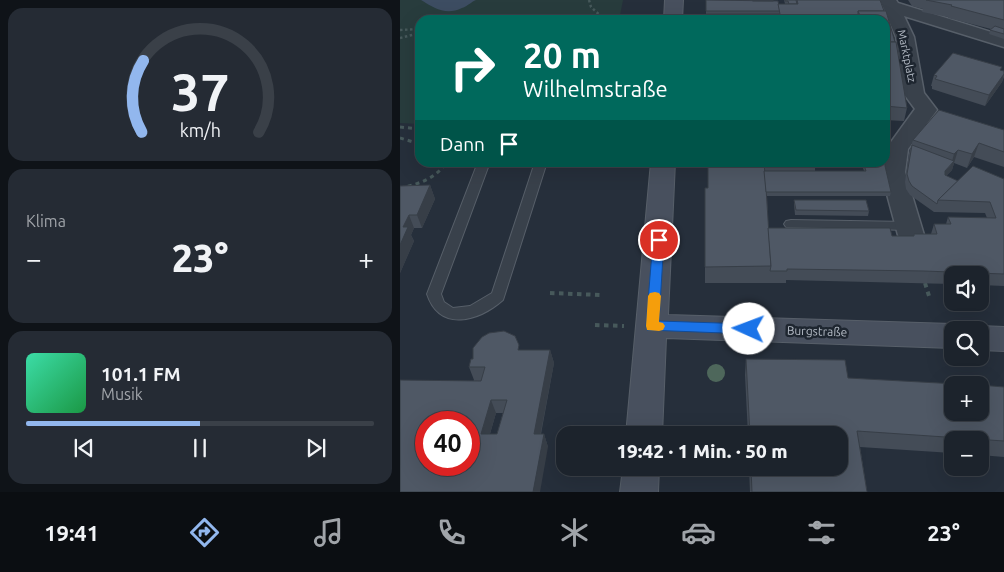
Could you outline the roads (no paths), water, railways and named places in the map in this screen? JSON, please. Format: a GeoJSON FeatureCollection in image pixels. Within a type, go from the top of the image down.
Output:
{"type":"FeatureCollection","features":[{"type":"Feature","properties":{"kind":"main road"},"geometry":{"type":"LineString","coordinates":[[673,15],[674,0]]}},
{"type":"Feature","properties":{"kind":"main road"},"geometry":{"type":"LineString","coordinates":[[645,426],[663,167]]}},
{"type":"Feature","properties":{"kind":"main road","name":"Burgstraße"},"geometry":{"type":"LineString","coordinates":[[652,326],[944,336]]}},
{"type":"Feature","properties":{"kind":"main road"},"geometry":{"type":"LineString","coordinates":[[989,338],[1004,339]]}},
{"type":"Feature","properties":{"kind":"main road"},"geometry":{"type":"LineString","coordinates":[[640,492],[641,476]]}},
{"type":"Feature","properties":{"kind":"street"},"geometry":{"type":"LineString","coordinates":[[890,3],[1004,42]]}},
{"type":"Feature","properties":{"kind":"street","name":"Marktplatz"},"geometry":{"type":"LineString","coordinates":[[890,3],[905,37],[911,64],[914,94],[927,110]]}},
{"type":"Feature","properties":{"kind":"street"},"geometry":{"type":"LineString","coordinates":[[910,231],[893,172],[896,149],[927,110],[950,116]]}},
{"type":"Feature","properties":{"kind":"lane"},"geometry":{"type":"LineString","coordinates":[[482,167],[434,294],[438,306],[456,314],[479,310],[491,304],[498,296],[539,167]]}},
{"type":"Feature","properties":{"kind":"lane"},"geometry":{"type":"LineString","coordinates":[[791,224],[910,231]]}},
{"type":"Feature","properties":{"kind":"water"},"geometry":{"type":"Polygon","coordinates":[[[421,0],[476,0],[456,10],[445,11],[421,0]]]}}]}
